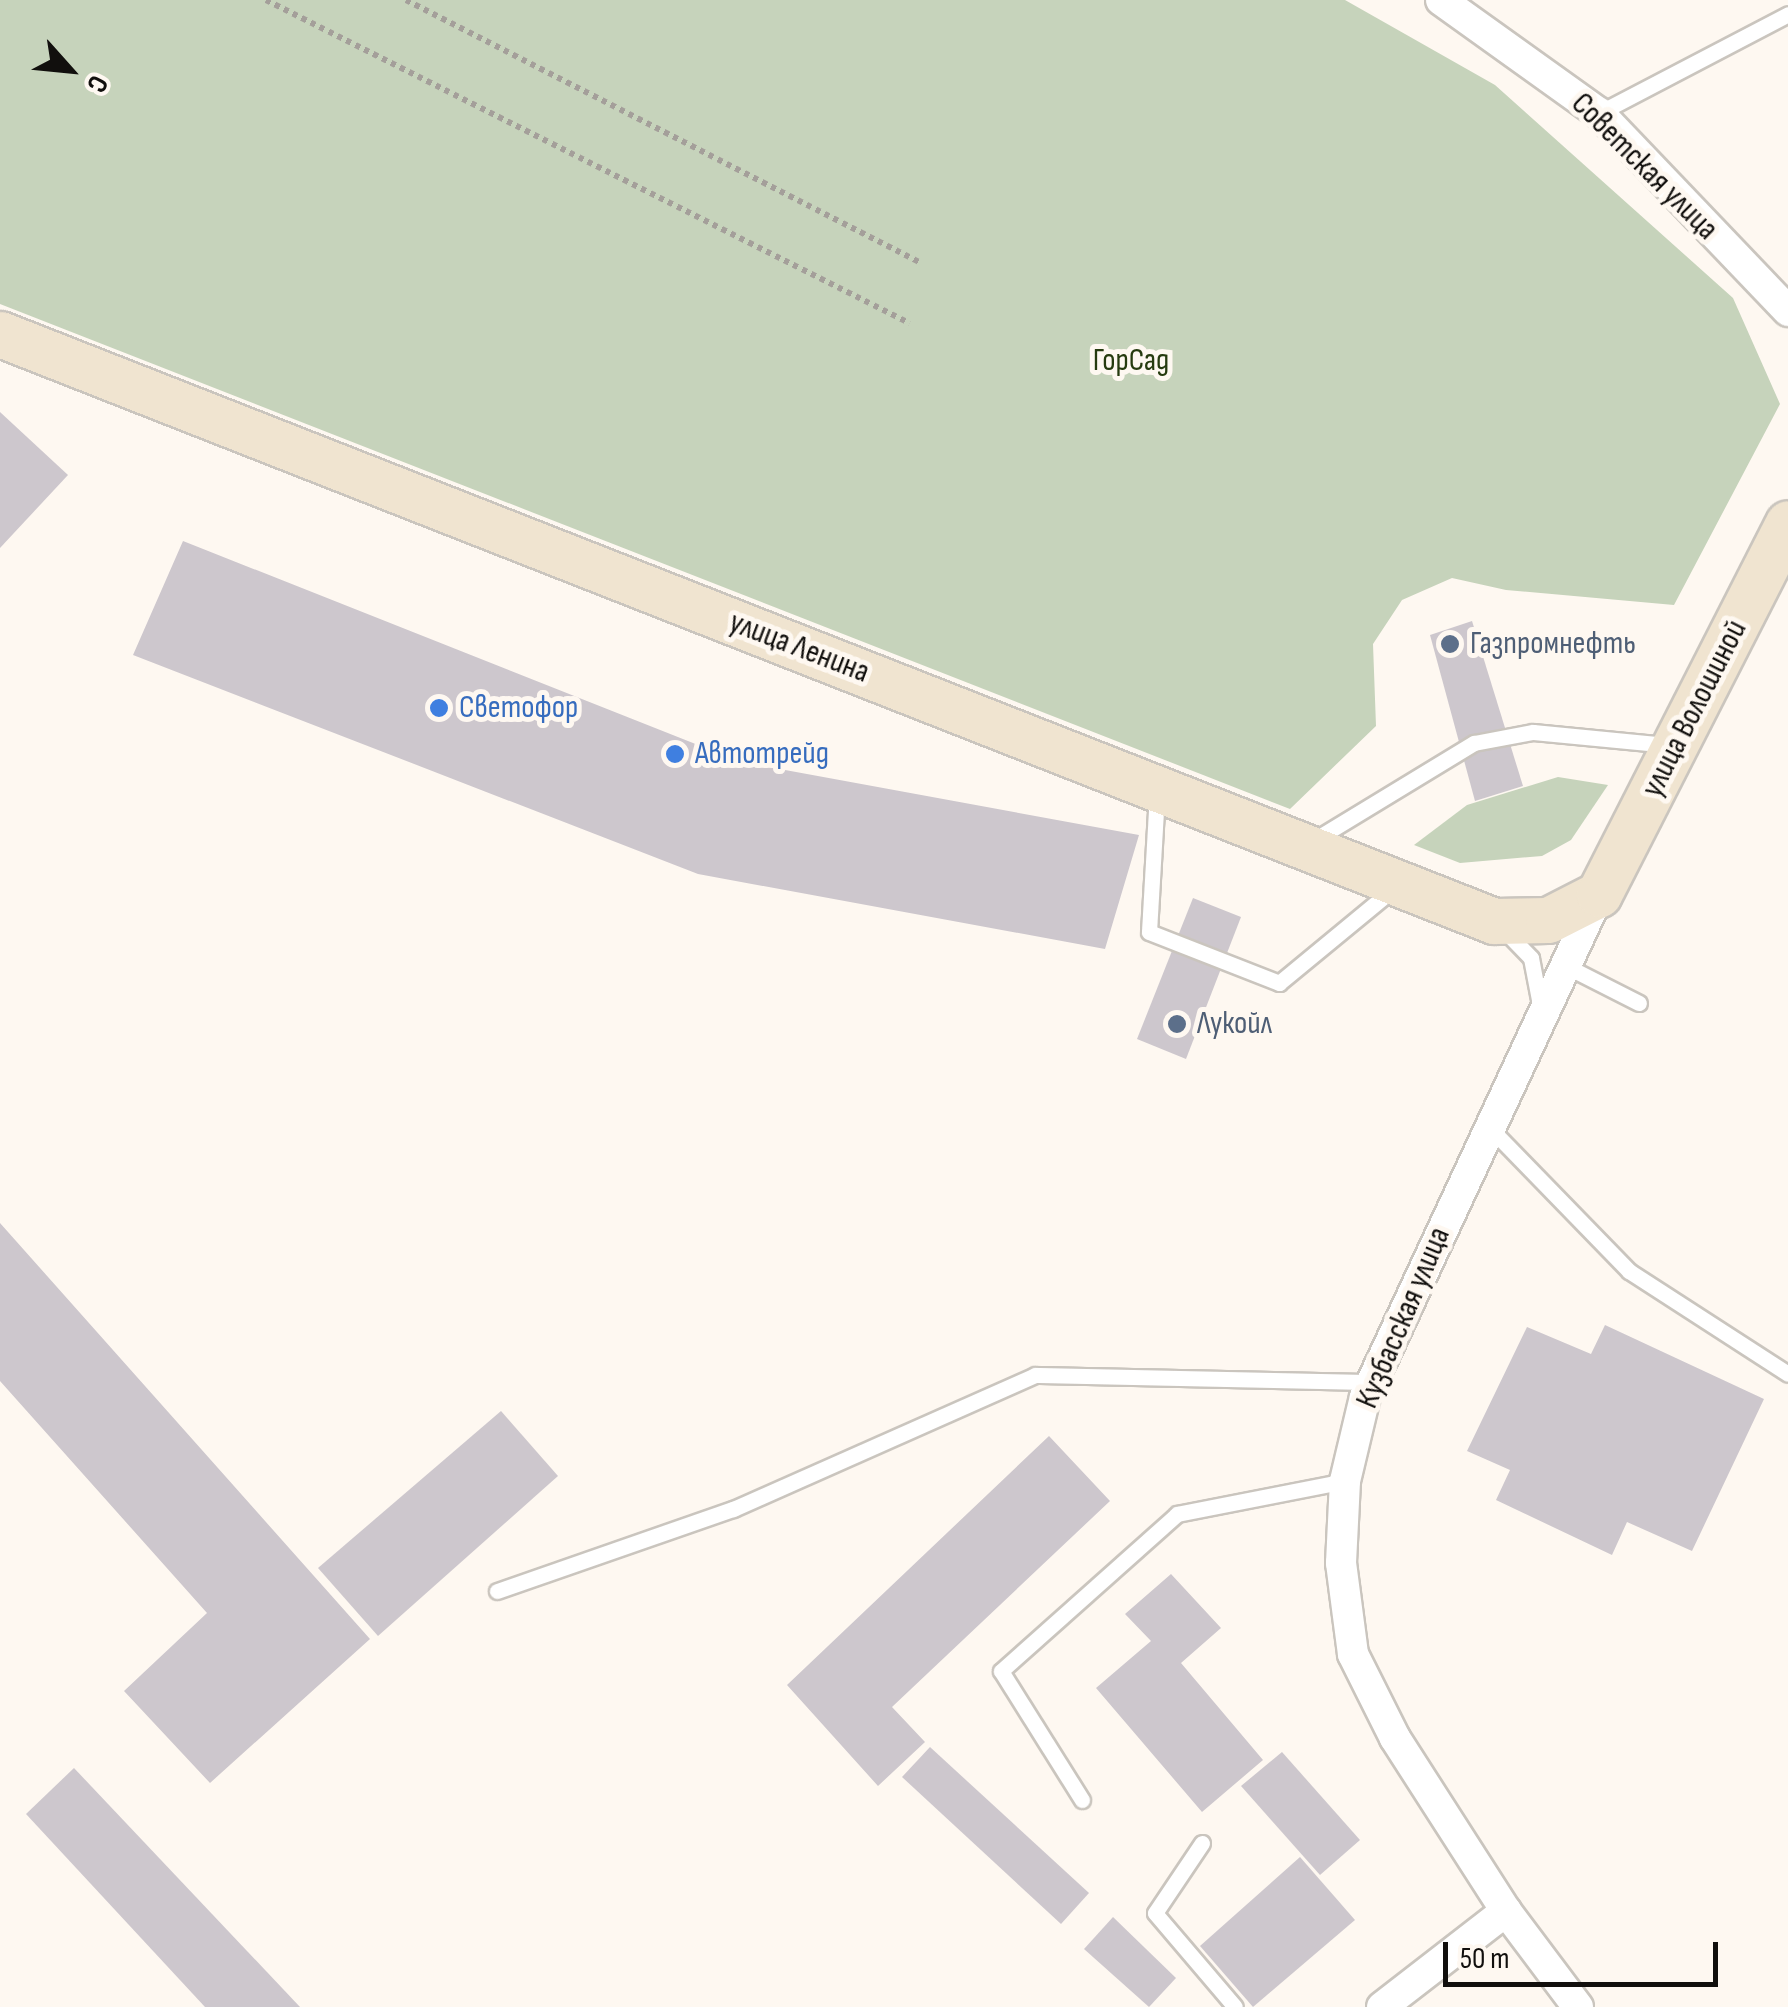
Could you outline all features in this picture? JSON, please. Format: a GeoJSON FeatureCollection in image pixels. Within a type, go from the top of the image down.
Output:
{"type":"FeatureCollection","features":[{"type":"Feature","properties":{"kind":"street","name":"Советская улица"},"geometry":{"type":"LineString","coordinates":[[1441,0],[1599,113],[1788,311]]}},
{"type":"Feature","properties":{"kind":"street","name":"улица Ленина"},"geometry":{"type":"LineString","coordinates":[[0,334],[1157,788],[1396,886],[1494,921],[1548,920],[1599,894]]}},
{"type":"Feature","properties":{"kind":"street","name":"улица Волошиной"},"geometry":{"type":"LineString","coordinates":[[1599,894],[1678,746],[1788,523]]}},
{"type":"Feature","properties":{"kind":"street","name":"Кузбасская улица"},"geometry":{"type":"LineString","coordinates":[[1578,2007],[1506,1911],[1395,1738],[1353,1654],[1341,1563],[1344,1481],[1371,1382],[1599,894]]}},
{"type":"Feature","properties":{"kind":"street"},"geometry":{"type":"LineString","coordinates":[[1382,2007],[1506,1911]]}},
{"type":"Feature","properties":{"kind":"lane"},"geometry":{"type":"LineString","coordinates":[[1599,113],[1788,14]]}},
{"type":"Feature","properties":{"kind":"lane"},"geometry":{"type":"LineString","coordinates":[[1302,848],[1474,743],[1533,732],[1678,746]]}},
{"type":"Feature","properties":{"kind":"lane"},"geometry":{"type":"LineString","coordinates":[[1157,788],[1150,932],[1279,983],[1396,886]]}},
{"type":"Feature","properties":{"kind":"lane"},"geometry":{"type":"LineString","coordinates":[[1494,921],[1531,958],[1542,1014]]}},
{"type":"Feature","properties":{"kind":"lane"},"geometry":{"type":"LineString","coordinates":[[1564,965],[1639,1003]]}},
{"type":"Feature","properties":{"kind":"lane"},"geometry":{"type":"LineString","coordinates":[[1489,1127],[1629,1271],[1788,1374]]}},
{"type":"Feature","properties":{"kind":"lane"},"geometry":{"type":"LineString","coordinates":[[497,1590],[734,1509],[1035,1375],[1371,1382]]}},
{"type":"Feature","properties":{"kind":"lane"},"geometry":{"type":"LineString","coordinates":[[1082,1800],[1000,1671],[1177,1514],[1344,1481]]}},
{"type":"Feature","properties":{"kind":"lane"},"geometry":{"type":"LineString","coordinates":[[1202,1843],[1156,1913],[1235,2007]]}},
{"type":"Feature","properties":{"kind":"path"},"geometry":{"type":"LineString","coordinates":[[266,0],[909,323]]}},
{"type":"Feature","properties":{"kind":"path"},"geometry":{"type":"LineString","coordinates":[[406,0],[921,262]]}},
{"type":"Feature","properties":{"kind":"green space","name":"ГорСад"},"geometry":{"type":"Polygon","coordinates":[[[0,0],[1345,0],[1495,85],[1733,298],[1780,404],[1674,605],[1506,590],[1452,578],[1402,600],[1373,644],[1376,726],[1290,809],[0,304],[0,0]]]}},
{"type":"Feature","properties":{"kind":"green space"},"geometry":{"type":"Polygon","coordinates":[[[1558,777],[1608,785],[1571,840],[1542,856],[1460,863],[1414,845],[1467,805],[1558,777]]]}},
{"type":"Feature","properties":{"kind":"building"},"geometry":{"type":"Polygon","coordinates":[[[0,412],[68,475],[0,548],[0,412]]]}},
{"type":"Feature","properties":{"kind":"building","name":"Светофор"},"geometry":{"type":"Polygon","coordinates":[[[183,541],[741,762],[1139,835],[1105,949],[698,874],[133,655],[183,541]]]}},
{"type":"Feature","properties":{"kind":"building"},"geometry":{"type":"Polygon","coordinates":[[[1472,621],[1523,786],[1475,801],[1430,635],[1472,621]]]}},
{"type":"Feature","properties":{"kind":"building"},"geometry":{"type":"Polygon","coordinates":[[[1193,898],[1241,917],[1186,1059],[1137,1039],[1193,898]]]}},
{"type":"Feature","properties":{"kind":"building"},"geometry":{"type":"Polygon","coordinates":[[[0,1223],[370,1639],[210,1783],[124,1691],[207,1613],[0,1381],[0,1223]]]}},
{"type":"Feature","properties":{"kind":"building"},"geometry":{"type":"Polygon","coordinates":[[[1605,1325],[1764,1399],[1692,1551],[1627,1522],[1612,1555],[1496,1500],[1510,1470],[1467,1451],[1527,1327],[1591,1354],[1605,1325]]]}},
{"type":"Feature","properties":{"kind":"building"},"geometry":{"type":"Polygon","coordinates":[[[501,1411],[558,1476],[378,1636],[318,1568],[501,1411]]]}},
{"type":"Feature","properties":{"kind":"building"},"geometry":{"type":"Polygon","coordinates":[[[1049,1436],[1110,1501],[892,1707],[925,1742],[878,1786],[787,1685],[1049,1436]]]}},
{"type":"Feature","properties":{"kind":"building"},"geometry":{"type":"Polygon","coordinates":[[[1171,1574],[1221,1628],[1181,1663],[1263,1760],[1202,1812],[1096,1688],[1151,1641],[1125,1614],[1171,1574]]]}},
{"type":"Feature","properties":{"kind":"building"},"geometry":{"type":"Polygon","coordinates":[[[930,1747],[1089,1893],[1061,1924],[902,1777],[930,1747]]]}},
{"type":"Feature","properties":{"kind":"building"},"geometry":{"type":"Polygon","coordinates":[[[1282,1752],[1360,1840],[1320,1875],[1241,1786],[1282,1752]]]}},
{"type":"Feature","properties":{"kind":"building"},"geometry":{"type":"Polygon","coordinates":[[[74,1768],[300,2007],[205,2007],[26,1814],[74,1768]]]}},
{"type":"Feature","properties":{"kind":"building"},"geometry":{"type":"Polygon","coordinates":[[[1300,1857],[1355,1920],[1253,2007],[1200,1946],[1300,1857]]]}},
{"type":"Feature","properties":{"kind":"building"},"geometry":{"type":"Polygon","coordinates":[[[1113,1917],[1176,1978],[1149,2007],[1084,1949],[1113,1917]]]}},
{"type":"Feature","properties":{"kind":"place","name":"Газпромнефть"},"geometry":{"type":"Point","coordinates":[1450,644]}},
{"type":"Feature","properties":{"kind":"place","name":"Светофор"},"geometry":{"type":"Point","coordinates":[439,708]}},
{"type":"Feature","properties":{"kind":"place","name":"Автотрейд"},"geometry":{"type":"Point","coordinates":[675,754]}},
{"type":"Feature","properties":{"kind":"place","name":"Лукойл"},"geometry":{"type":"Point","coordinates":[1177,1024]}}]}
